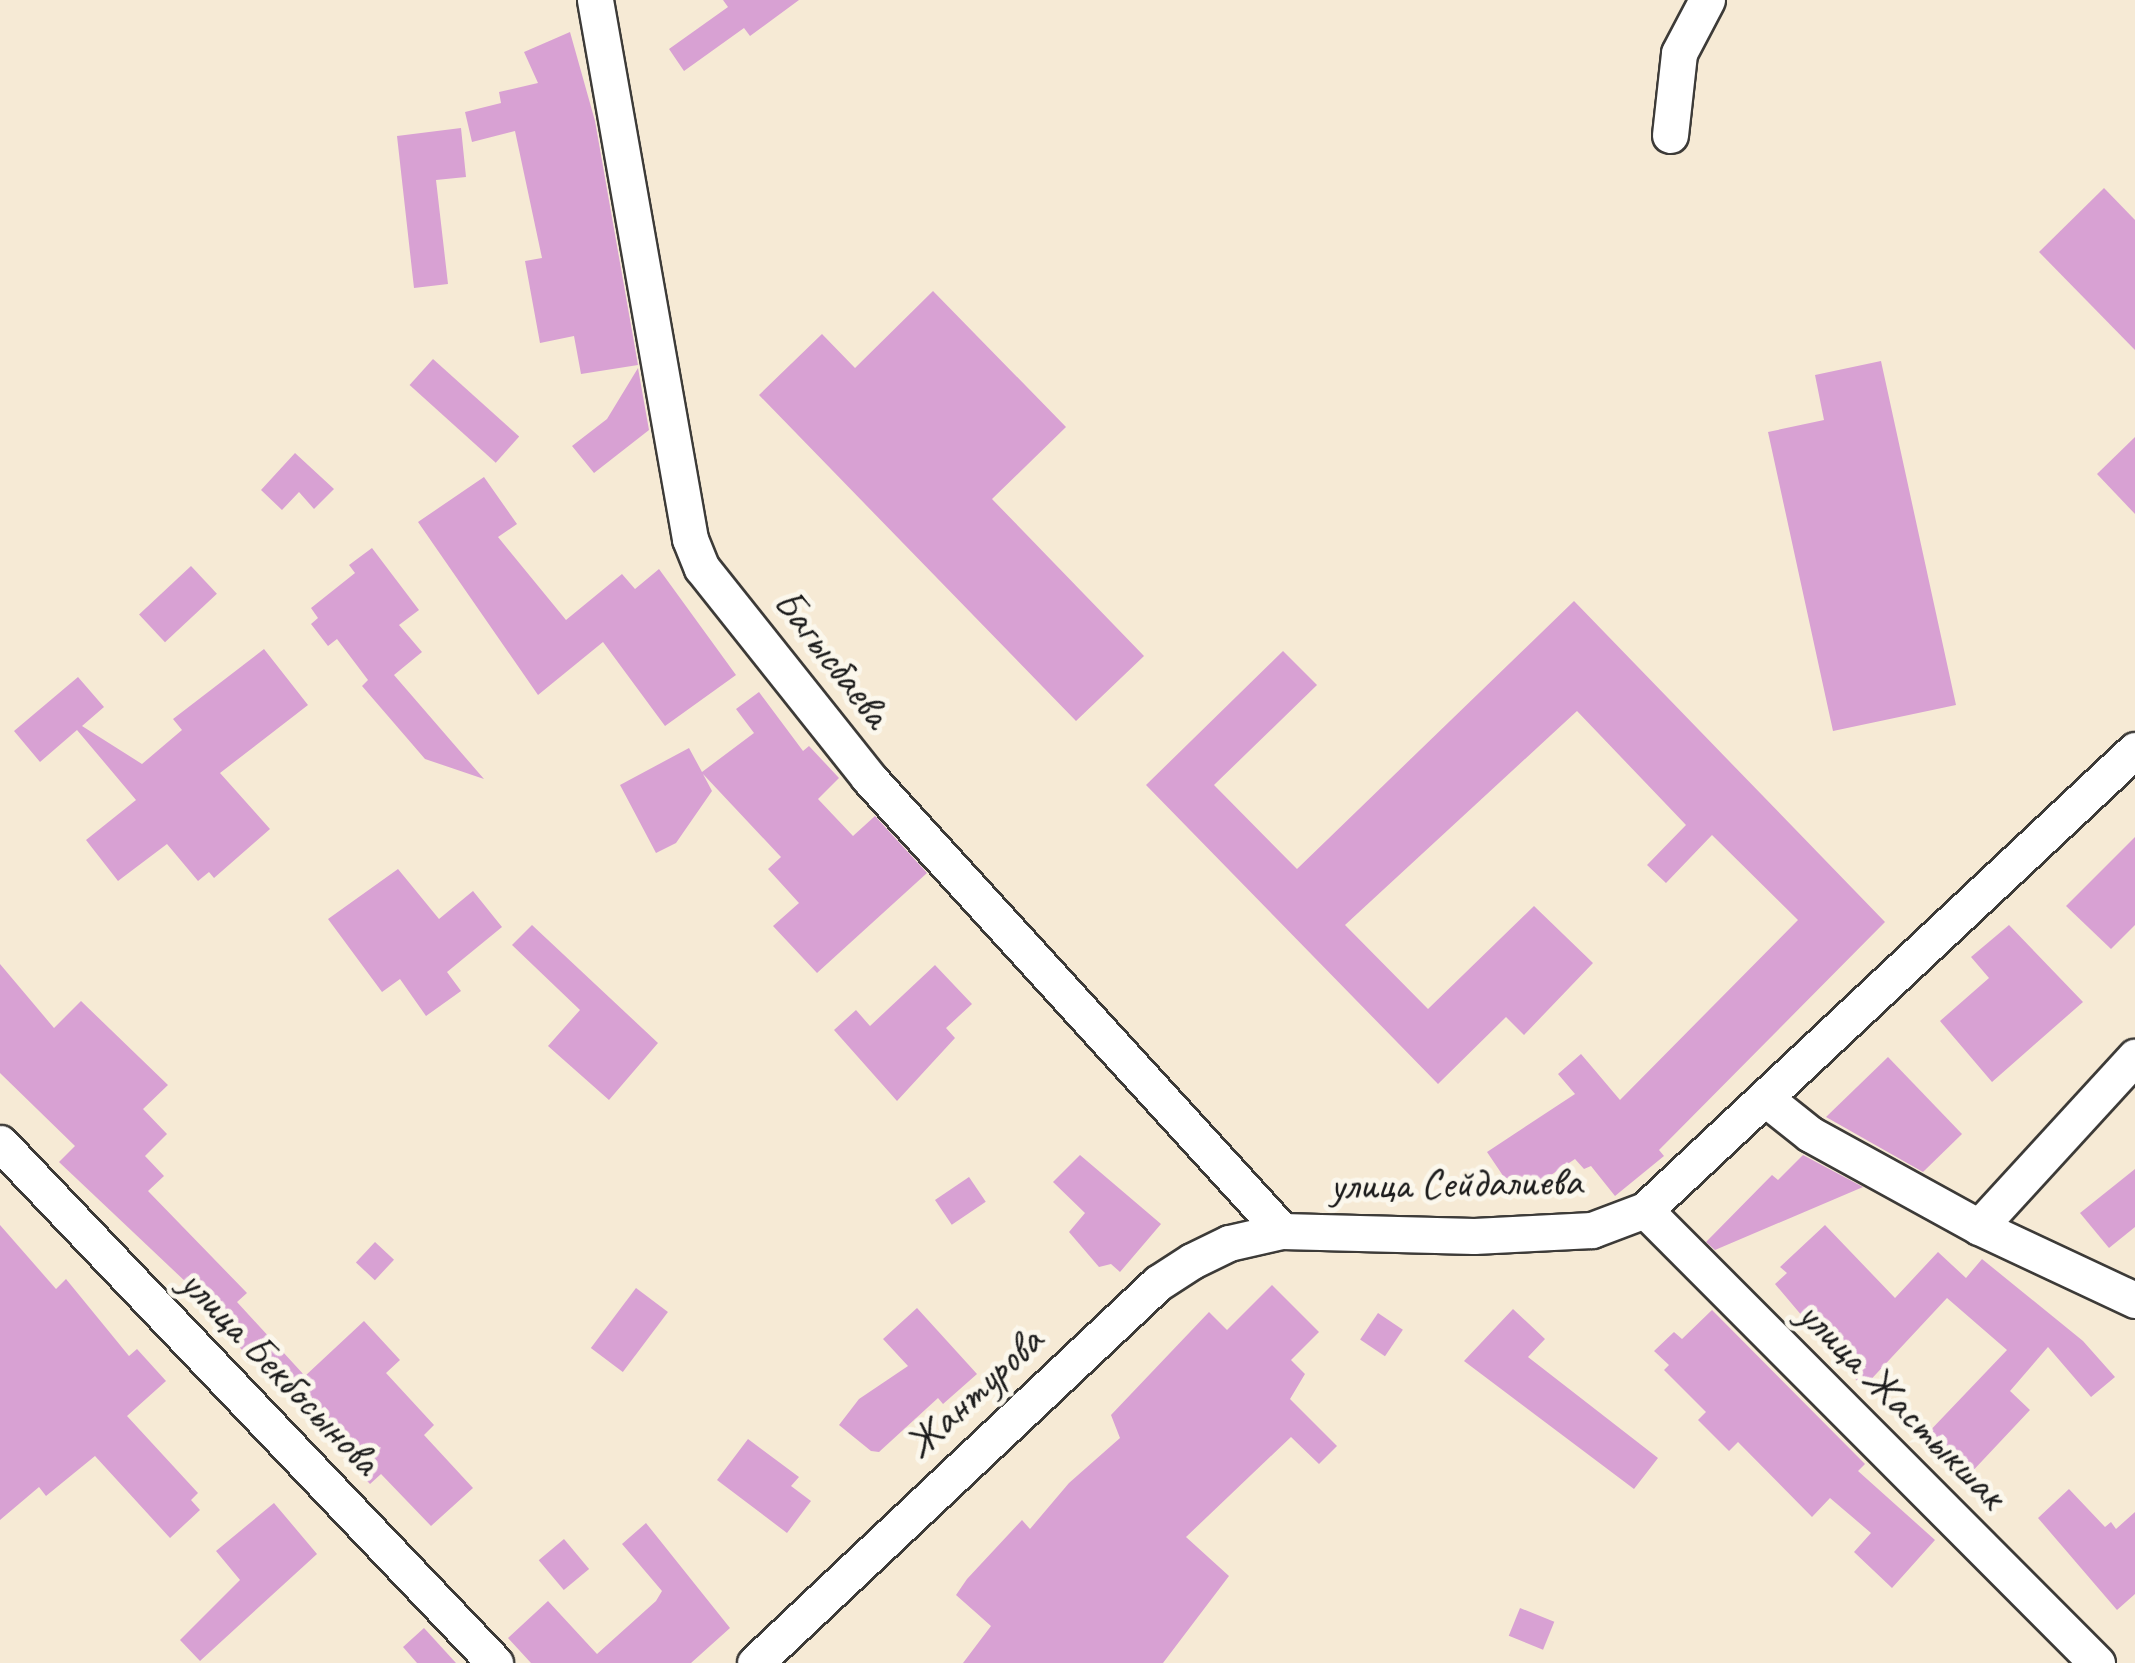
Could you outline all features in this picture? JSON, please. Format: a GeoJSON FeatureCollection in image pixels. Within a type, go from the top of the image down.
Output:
{"type":"FeatureCollection","features":[{"type":"Feature","properties":{"kind":"street","name":"Багысбаева"},"geometry":{"type":"LineString","coordinates":[[596,0],[690,539],[702,568],[868,778],[1282,1231]]}},
{"type":"Feature","properties":{"kind":"street"},"geometry":{"type":"LineString","coordinates":[[1670,135],[1679,53],[1707,0]]}},
{"type":"Feature","properties":{"kind":"street","name":"улица Сейдалиева"},"geometry":{"type":"LineString","coordinates":[[1282,1231],[1474,1236],[1572,1231],[1646,1210],[2135,750]]}},
{"type":"Feature","properties":{"kind":"street"},"geometry":{"type":"LineString","coordinates":[[1978,1228],[2135,1057]]}},
{"type":"Feature","properties":{"kind":"street"},"geometry":{"type":"LineString","coordinates":[[1766,1099],[1810,1134],[1978,1228],[2135,1300]]}},
{"type":"Feature","properties":{"kind":"street","name":"улица Бекбосынова"},"geometry":{"type":"LineString","coordinates":[[0,1143],[495,1663]]}},
{"type":"Feature","properties":{"kind":"street","name":"улица Жастыкшак"},"geometry":{"type":"LineString","coordinates":[[1646,1210],[2097,1663]]}},
{"type":"Feature","properties":{"kind":"street","name":"Жантурова"},"geometry":{"type":"LineString","coordinates":[[755,1663],[1158,1282],[1230,1243],[1282,1231]]}},
{"type":"Feature","properties":{"kind":"building"},"geometry":{"type":"Polygon","coordinates":[[[723,0],[799,0],[750,36],[744,28],[684,71],[669,49],[728,7],[723,0]]]}},
{"type":"Feature","properties":{"kind":"building"},"geometry":{"type":"Polygon","coordinates":[[[570,32],[595,121],[638,365],[581,374],[574,336],[540,343],[525,261],[542,258],[515,131],[472,142],[465,112],[501,103],[499,92],[538,83],[524,52],[570,32]]]}},
{"type":"Feature","properties":{"kind":"building"},"geometry":{"type":"Polygon","coordinates":[[[461,128],[466,177],[436,180],[448,284],[414,288],[397,136],[461,128]]]}},
{"type":"Feature","properties":{"kind":"building"},"geometry":{"type":"Polygon","coordinates":[[[2104,188],[2135,220],[2135,350],[2039,252],[2104,188]]]}},
{"type":"Feature","properties":{"kind":"building"},"geometry":{"type":"Polygon","coordinates":[[[933,291],[1066,427],[992,499],[1144,656],[1076,721],[759,395],[822,334],[855,368],[933,291]]]}},
{"type":"Feature","properties":{"kind":"building"},"geometry":{"type":"Polygon","coordinates":[[[433,359],[519,437],[496,463],[410,385],[433,359]]]}},
{"type":"Feature","properties":{"kind":"building"},"geometry":{"type":"Polygon","coordinates":[[[1881,361],[1956,705],[1833,731],[1768,432],[1824,420],[1815,375],[1881,361]]]}},
{"type":"Feature","properties":{"kind":"building"},"geometry":{"type":"Polygon","coordinates":[[[638,368],[649,430],[594,473],[572,446],[607,419],[638,368]]]}},
{"type":"Feature","properties":{"kind":"building"},"geometry":{"type":"Polygon","coordinates":[[[2135,437],[2135,514],[2097,474],[2135,437]]]}},
{"type":"Feature","properties":{"kind":"building"},"geometry":{"type":"Polygon","coordinates":[[[295,453],[334,489],[314,509],[299,492],[282,510],[261,490],[295,453]]]}},
{"type":"Feature","properties":{"kind":"building"},"geometry":{"type":"Polygon","coordinates":[[[484,477],[517,524],[498,537],[566,620],[622,574],[635,589],[659,569],[736,675],[665,726],[603,642],[538,695],[418,522],[484,477]]]}},
{"type":"Feature","properties":{"kind":"building"},"geometry":{"type":"Polygon","coordinates":[[[372,548],[419,610],[399,625],[422,652],[394,675],[484,779],[425,759],[362,686],[368,680],[337,639],[328,646],[311,624],[318,618],[311,608],[355,573],[349,565],[372,548]]]}},
{"type":"Feature","properties":{"kind":"building"},"geometry":{"type":"Polygon","coordinates":[[[191,566],[217,594],[165,642],[139,614],[191,566]]]}},
{"type":"Feature","properties":{"kind":"building"},"geometry":{"type":"Polygon","coordinates":[[[1574,601],[1885,922],[1659,1150],[1664,1156],[1615,1196],[1591,1166],[1584,1169],[1575,1159],[1524,1193],[1514,1192],[1487,1152],[1575,1094],[1558,1074],[1581,1054],[1620,1100],[1798,920],[1712,835],[1666,883],[1647,865],[1686,825],[1577,711],[1345,925],[1428,1009],[1534,906],[1593,963],[1524,1035],[1506,1017],[1438,1084],[1146,785],[1283,651],[1317,685],[1214,785],[1297,869],[1574,601]]]}},
{"type":"Feature","properties":{"kind":"building"},"geometry":{"type":"Polygon","coordinates":[[[264,649],[308,705],[220,773],[270,829],[214,878],[209,872],[198,881],[167,844],[118,881],[86,840],[136,800],[77,730],[40,762],[14,731],[78,677],[104,707],[82,726],[142,764],[182,730],[173,719],[264,649]]]}},
{"type":"Feature","properties":{"kind":"building"},"geometry":{"type":"Polygon","coordinates":[[[759,692],[803,751],[809,746],[839,778],[818,799],[853,836],[875,816],[927,873],[817,973],[773,926],[799,903],[768,869],[781,857],[703,774],[712,791],[676,843],[656,853],[620,785],[689,748],[702,772],[754,733],[736,709],[759,692]]]}},
{"type":"Feature","properties":{"kind":"building"},"geometry":{"type":"Polygon","coordinates":[[[2135,837],[2135,925],[2111,949],[2066,906],[2135,837]]]}},
{"type":"Feature","properties":{"kind":"building"},"geometry":{"type":"Polygon","coordinates":[[[398,869],[439,919],[473,891],[502,927],[447,972],[461,991],[426,1016],[400,979],[382,992],[328,919],[398,869]]]}},
{"type":"Feature","properties":{"kind":"building"},"geometry":{"type":"Polygon","coordinates":[[[532,925],[658,1043],[609,1100],[548,1046],[580,1010],[512,945],[532,925]]]}},
{"type":"Feature","properties":{"kind":"building"},"geometry":{"type":"Polygon","coordinates":[[[2009,925],[2083,1002],[1992,1082],[1940,1021],[1989,978],[1971,957],[2009,925]]]}},
{"type":"Feature","properties":{"kind":"building"},"geometry":{"type":"Polygon","coordinates":[[[0,964],[54,1028],[81,1001],[168,1085],[143,1109],[167,1134],[145,1156],[164,1176],[148,1191],[247,1293],[237,1302],[305,1376],[364,1321],[400,1360],[386,1373],[434,1425],[424,1435],[473,1488],[431,1526],[381,1474],[370,1484],[201,1307],[207,1302],[59,1162],[75,1146],[0,1073],[0,964]]]}},
{"type":"Feature","properties":{"kind":"building"},"geometry":{"type":"Polygon","coordinates":[[[935,965],[972,1004],[946,1028],[955,1038],[897,1101],[834,1030],[856,1010],[870,1026],[935,965]]]}},
{"type":"Feature","properties":{"kind":"building"},"geometry":{"type":"Polygon","coordinates":[[[1888,1057],[1962,1134],[1923,1172],[1826,1117],[1888,1057]]]}},
{"type":"Feature","properties":{"kind":"building"},"geometry":{"type":"Polygon","coordinates":[[[1080,1155],[1161,1224],[1120,1272],[1111,1264],[1099,1267],[1069,1232],[1085,1213],[1053,1182],[1080,1155]]]}},
{"type":"Feature","properties":{"kind":"building"},"geometry":{"type":"Polygon","coordinates":[[[1803,1155],[1863,1187],[1715,1250],[1706,1242],[1772,1175],[1778,1180],[1803,1155]]]}},
{"type":"Feature","properties":{"kind":"building"},"geometry":{"type":"Polygon","coordinates":[[[2135,1169],[2135,1227],[2109,1248],[2080,1213],[2135,1169]]]}},
{"type":"Feature","properties":{"kind":"building"},"geometry":{"type":"Polygon","coordinates":[[[969,1177],[986,1202],[952,1225],[935,1200],[969,1177]]]}},
{"type":"Feature","properties":{"kind":"building"},"geometry":{"type":"Polygon","coordinates":[[[0,1225],[56,1289],[66,1279],[129,1356],[137,1349],[166,1381],[127,1416],[198,1493],[191,1500],[200,1510],[170,1538],[95,1456],[46,1496],[39,1487],[0,1520],[0,1225]]]}},
{"type":"Feature","properties":{"kind":"building"},"geometry":{"type":"Polygon","coordinates":[[[1825,1225],[1895,1298],[1938,1252],[1966,1278],[1982,1259],[2083,1341],[2115,1377],[2091,1397],[2048,1347],[2010,1391],[2030,1410],[1967,1477],[1924,1437],[2007,1350],[1947,1298],[1863,1388],[1775,1284],[1787,1273],[1780,1267],[1825,1225]]]}},
{"type":"Feature","properties":{"kind":"building"},"geometry":{"type":"Polygon","coordinates":[[[375,1242],[394,1260],[375,1280],[356,1262],[375,1242]]]}},
{"type":"Feature","properties":{"kind":"building"},"geometry":{"type":"Polygon","coordinates":[[[1272,1285],[1319,1332],[1291,1360],[1305,1374],[1290,1399],[1337,1446],[1319,1464],[1291,1437],[1186,1537],[1229,1576],[1163,1663],[963,1663],[991,1626],[956,1595],[967,1579],[1022,1520],[1030,1529],[1069,1483],[1120,1438],[1111,1415],[1209,1312],[1227,1330],[1272,1285]]]}},
{"type":"Feature","properties":{"kind":"building"},"geometry":{"type":"Polygon","coordinates":[[[636,1288],[668,1312],[623,1372],[591,1348],[636,1288]]]}},
{"type":"Feature","properties":{"kind":"building"},"geometry":{"type":"Polygon","coordinates":[[[917,1308],[977,1374],[943,1404],[938,1398],[879,1452],[871,1451],[839,1425],[859,1399],[908,1366],[883,1339],[917,1308]]]}},
{"type":"Feature","properties":{"kind":"building"},"geometry":{"type":"Polygon","coordinates":[[[1513,1309],[1545,1339],[1528,1357],[1658,1458],[1634,1489],[1464,1361],[1513,1309]]]}},
{"type":"Feature","properties":{"kind":"building"},"geometry":{"type":"Polygon","coordinates":[[[1712,1310],[1865,1464],[1858,1471],[1935,1540],[1892,1588],[1854,1552],[1871,1533],[1830,1498],[1812,1517],[1738,1442],[1729,1451],[1698,1420],[1706,1412],[1664,1370],[1669,1365],[1654,1351],[1674,1332],[1682,1339],[1712,1310]]]}},
{"type":"Feature","properties":{"kind":"building"},"geometry":{"type":"Polygon","coordinates":[[[1378,1313],[1403,1330],[1385,1356],[1360,1340],[1378,1313]]]}},
{"type":"Feature","properties":{"kind":"building"},"geometry":{"type":"Polygon","coordinates":[[[748,1439],[799,1477],[791,1486],[811,1501],[787,1533],[717,1480],[748,1439]]]}},
{"type":"Feature","properties":{"kind":"building"},"geometry":{"type":"Polygon","coordinates":[[[2069,1489],[2105,1527],[2111,1522],[2116,1529],[2135,1512],[2135,1594],[2117,1610],[2038,1518],[2069,1489]]]}},
{"type":"Feature","properties":{"kind":"building"},"geometry":{"type":"Polygon","coordinates":[[[274,1503],[317,1554],[200,1661],[180,1640],[240,1580],[216,1551],[274,1503]]]}},
{"type":"Feature","properties":{"kind":"building"},"geometry":{"type":"Polygon","coordinates":[[[646,1523],[730,1628],[691,1663],[531,1663],[508,1638],[548,1601],[597,1654],[656,1601],[662,1591],[622,1544],[646,1523]]]}},
{"type":"Feature","properties":{"kind":"building"},"geometry":{"type":"Polygon","coordinates":[[[564,1539],[589,1569],[564,1590],[539,1560],[564,1539]]]}},
{"type":"Feature","properties":{"kind":"building"},"geometry":{"type":"Polygon","coordinates":[[[1520,1608],[1554,1622],[1543,1650],[1509,1636],[1520,1608]]]}},
{"type":"Feature","properties":{"kind":"building"},"geometry":{"type":"Polygon","coordinates":[[[424,1628],[456,1663],[417,1663],[403,1647],[424,1628]]]}}]}
